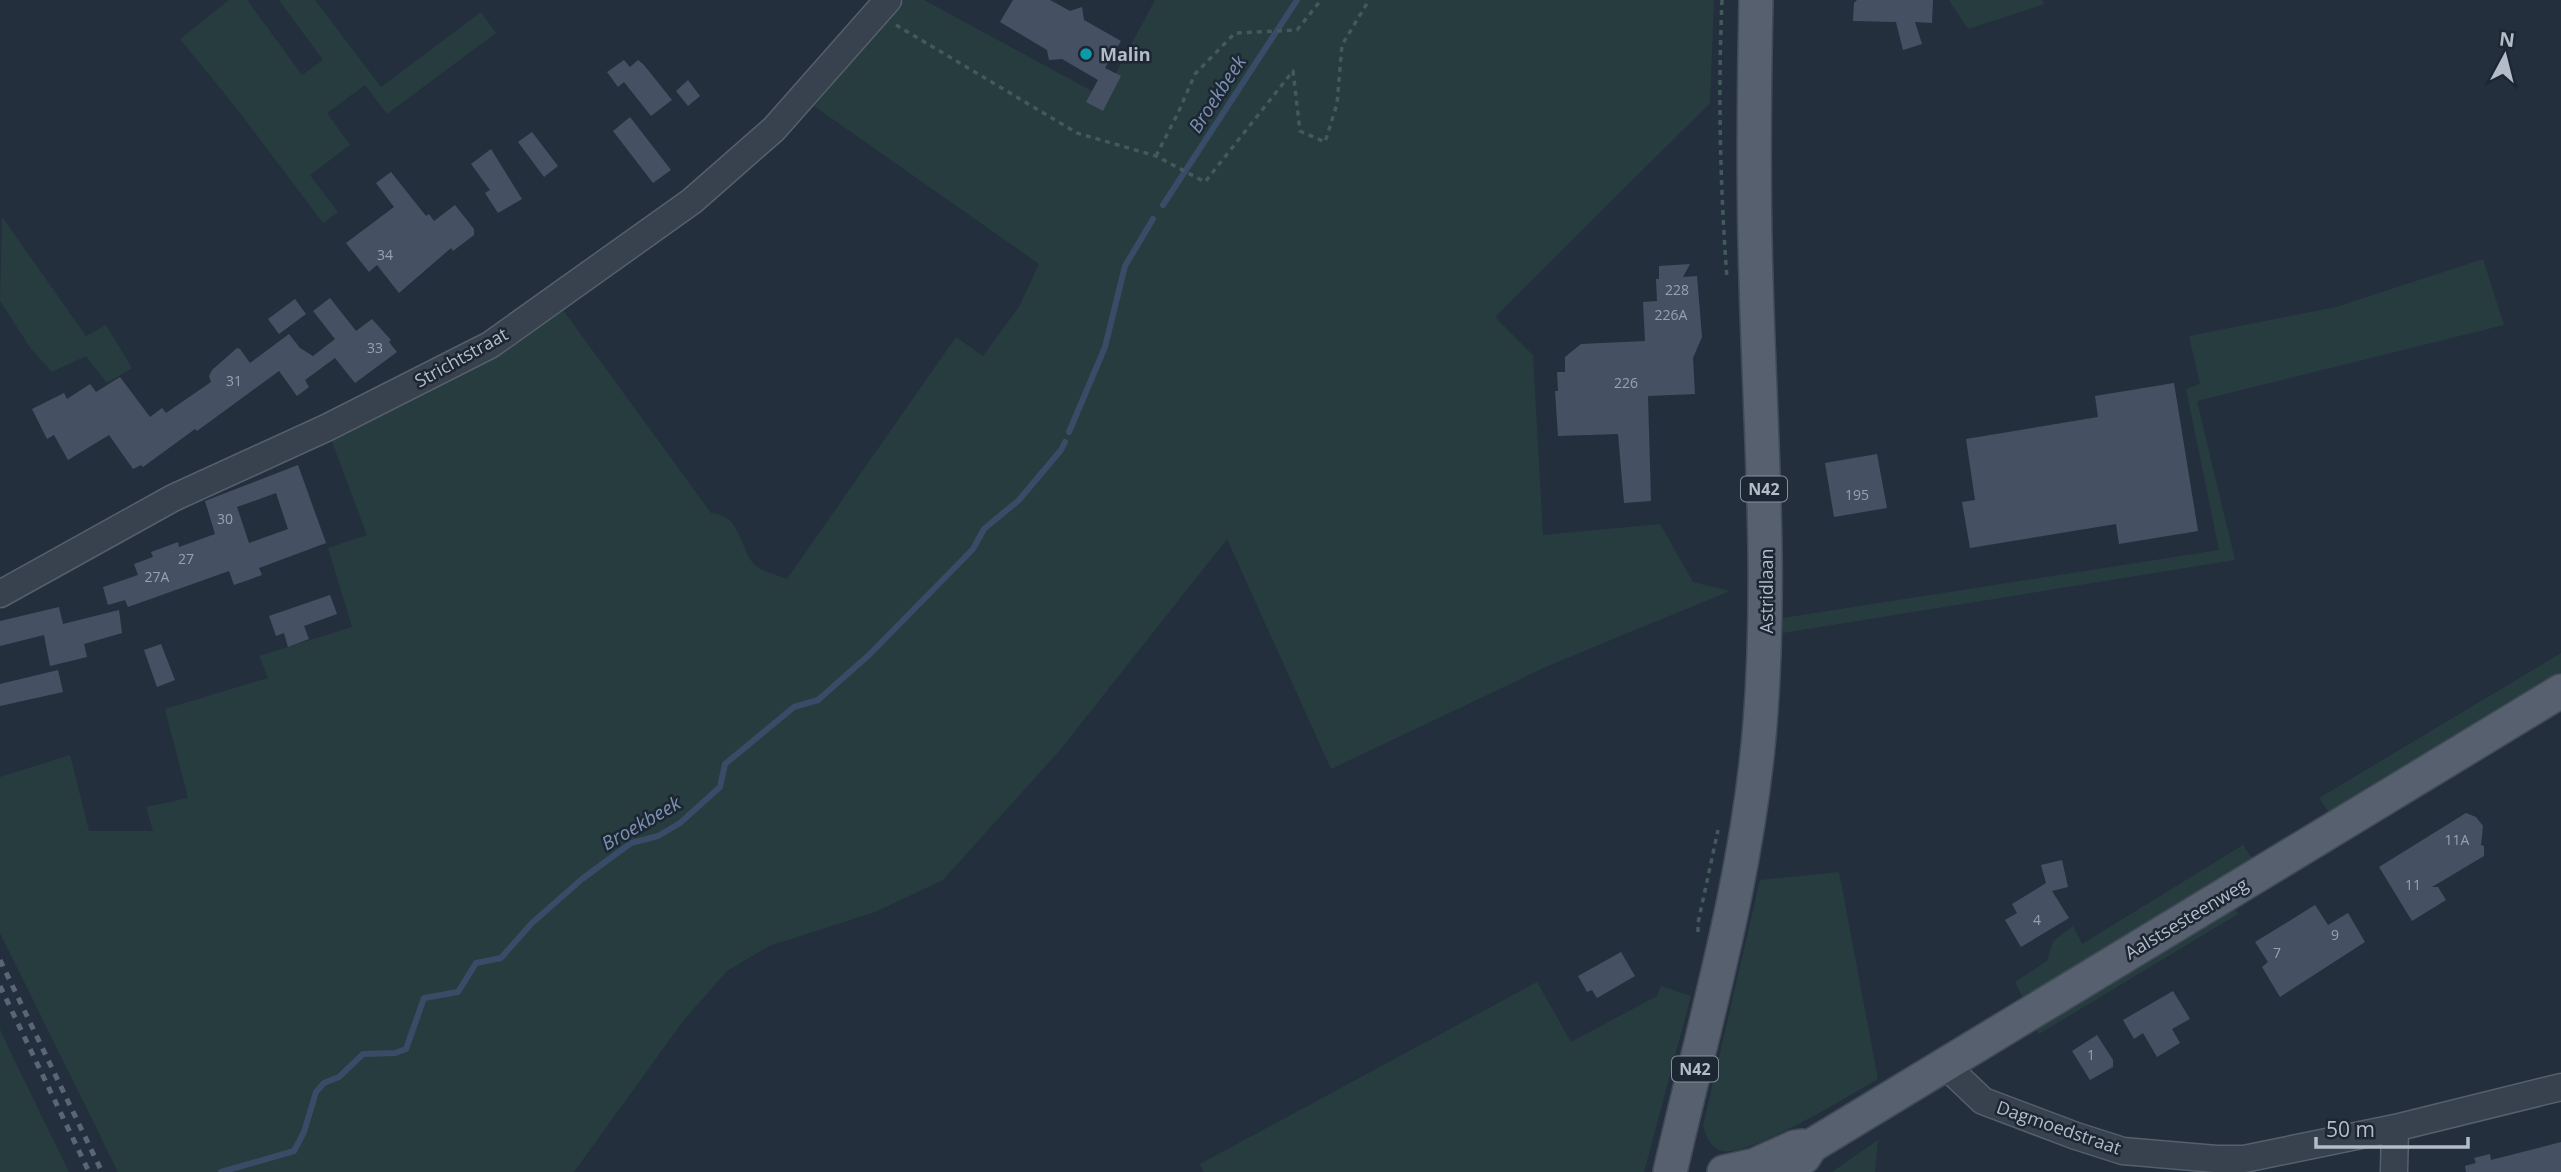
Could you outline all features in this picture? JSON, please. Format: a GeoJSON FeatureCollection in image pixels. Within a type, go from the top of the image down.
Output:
{"type":"FeatureCollection","features":[{"type":"Feature","properties":{"kind":"main road","name":"Astridlaan"},"geometry":{"type":"LineString","coordinates":[[1671,1169],[1719,974],[1745,838],[1760,728],[1766,641],[1767,555],[1753,144],[1756,0]]}},
{"type":"Feature","properties":{"kind":"main road","name":"Aalstsesteenweg"},"geometry":{"type":"LineString","coordinates":[[1782,1172],[1804,1157],[1811,1146],[2561,691]]}},
{"type":"Feature","properties":{"kind":"main road","name":"Aalstsesteenweg"},"geometry":{"type":"LineString","coordinates":[[1724,1172],[1755,1165],[1795,1147],[1811,1146]]}},
{"type":"Feature","properties":{"kind":"main road"},"geometry":{"type":"LineString","coordinates":[[1671,1169],[1713,1172]]}},
{"type":"Feature","properties":{"kind":"street","name":"Strichtstraat"},"geometry":{"type":"LineString","coordinates":[[0,594],[173,498],[326,428],[490,345],[692,201],[774,129],[882,7]]}},
{"type":"Feature","properties":{"kind":"street","name":"Dagmoedstraat"},"geometry":{"type":"LineString","coordinates":[[1944,1064],[1983,1101],[2076,1136],[2123,1151],[2216,1159],[2244,1159],[2395,1128],[2561,1087]]}},
{"type":"Feature","properties":{"kind":"street"},"geometry":{"type":"LineString","coordinates":[[2394,1172],[2395,1128]]}},
{"type":"Feature","properties":{"kind":"path"},"geometry":{"type":"LineString","coordinates":[[1156,156],[1195,74],[1235,33],[1297,30],[1321,0]]}},
{"type":"Feature","properties":{"kind":"path"},"geometry":{"type":"LineString","coordinates":[[882,7],[1077,133],[1156,156],[1205,181],[1293,71],[1300,131],[1325,142],[1337,104],[1342,45],[1369,0]]}},
{"type":"Feature","properties":{"kind":"path"},"geometry":{"type":"LineString","coordinates":[[1722,0],[1719,79],[1722,216],[1728,282]]}},
{"type":"Feature","properties":{"kind":"path"},"geometry":{"type":"LineString","coordinates":[[1698,923],[1719,823]]}},
{"type":"Feature","properties":{"kind":"green space"},"geometry":{"type":"Polygon","coordinates":[[[229,0],[247,0],[302,75],[323,60],[279,0],[315,0],[381,87],[481,12],[496,33],[387,114],[365,85],[327,113],[350,145],[310,175],[338,212],[323,223],[180,39],[229,0]]]}},
{"type":"Feature","properties":{"kind":"green space"},"geometry":{"type":"Polygon","coordinates":[[[904,0],[924,0],[1103,97],[1155,0],[1714,0],[1710,103],[1495,317],[1533,355],[1543,535],[1660,524],[1693,582],[1730,591],[1550,665],[1331,769],[1227,539],[1060,750],[943,880],[875,912],[769,946],[727,971],[683,1021],[574,1172],[118,1172],[0,933],[0,777],[70,755],[89,831],[153,831],[146,807],[188,798],[165,709],[268,678],[259,656],[352,627],[328,548],[367,535],[331,439],[483,359],[563,310],[711,513],[721,515],[735,527],[756,566],[787,579],[956,337],[983,356],[1019,307],[1039,264],[814,106],[904,0]]]}},
{"type":"Feature","properties":{"kind":"green space"},"geometry":{"type":"Polygon","coordinates":[[[1949,0],[2042,0],[2045,4],[1968,29],[1949,0]]]}},
{"type":"Feature","properties":{"kind":"green space"},"geometry":{"type":"Polygon","coordinates":[[[2,217],[86,336],[106,325],[132,368],[107,383],[86,356],[52,372],[31,349],[0,301],[2,217]]]}},
{"type":"Feature","properties":{"kind":"green space"},"geometry":{"type":"Polygon","coordinates":[[[2483,259],[2504,325],[2197,401],[2235,560],[1783,633],[1783,618],[2219,550],[2186,389],[2200,384],[2189,336],[2336,307],[2483,259]]]}},
{"type":"Feature","properties":{"kind":"green space"},"geometry":{"type":"Polygon","coordinates":[[[2561,653],[2561,678],[2332,817],[2319,798],[2561,653]]]}},
{"type":"Feature","properties":{"kind":"green space"},"geometry":{"type":"Polygon","coordinates":[[[2243,845],[2256,864],[2222,885],[2238,914],[2039,1034],[2029,1021],[2024,1000],[2015,982],[2047,961],[2053,941],[2073,926],[2082,944],[2243,845]]]}},
{"type":"Feature","properties":{"kind":"green space"},"geometry":{"type":"Polygon","coordinates":[[[1839,872],[1878,1079],[1776,1135],[1754,1145],[1722,1151],[1709,1141],[1703,1126],[1760,880],[1839,872]]]}},
{"type":"Feature","properties":{"kind":"green space"},"geometry":{"type":"Polygon","coordinates":[[[1537,982],[1571,1042],[1657,996],[1661,986],[1691,996],[1644,1172],[1204,1172],[1200,1164],[1537,982]]]}},
{"type":"Feature","properties":{"kind":"green space"},"geometry":{"type":"Polygon","coordinates":[[[0,1029],[9,1049],[69,1172],[0,1172],[0,1029]]]}},
{"type":"Feature","properties":{"kind":"green space"},"geometry":{"type":"Polygon","coordinates":[[[1878,1140],[1875,1172],[1832,1172],[1878,1140]]]}},
{"type":"Feature","properties":{"kind":"building","name":"Malin"},"geometry":{"type":"Polygon","coordinates":[[[1013,0],[1050,0],[1070,11],[1082,7],[1084,20],[1121,41],[1105,68],[1121,76],[1103,111],[1086,102],[1098,80],[1062,59],[1049,60],[1047,50],[1000,22],[1013,0]]]}},
{"type":"Feature","properties":{"kind":"building"},"geometry":{"type":"Polygon","coordinates":[[[1857,0],[1933,0],[1932,23],[1915,22],[1922,44],[1903,50],[1896,22],[1853,21],[1854,3],[1857,0]]]}},
{"type":"Feature","properties":{"kind":"building"},"geometry":{"type":"Polygon","coordinates":[[[624,60],[630,67],[638,60],[644,65],[672,100],[651,116],[624,82],[618,87],[607,72],[624,60]]]}},
{"type":"Feature","properties":{"kind":"building"},"geometry":{"type":"Polygon","coordinates":[[[688,80],[700,96],[688,106],[676,91],[688,80]]]}},
{"type":"Feature","properties":{"kind":"building"},"geometry":{"type":"Polygon","coordinates":[[[630,117],[671,170],[653,183],[613,131],[630,117]]]}},
{"type":"Feature","properties":{"kind":"building"},"geometry":{"type":"Polygon","coordinates":[[[532,132],[558,166],[544,177],[518,142],[532,132]]]}},
{"type":"Feature","properties":{"kind":"building"},"geometry":{"type":"Polygon","coordinates":[[[491,149],[522,199],[498,213],[485,193],[490,190],[471,164],[491,149]]]}},
{"type":"Feature","properties":{"kind":"building"},"geometry":{"type":"Polygon","coordinates":[[[391,172],[426,216],[429,214],[434,221],[455,205],[474,229],[474,235],[453,251],[451,248],[399,293],[377,265],[369,272],[346,243],[394,207],[376,183],[391,172]]]}},
{"type":"Feature","properties":{"kind":"building"},"geometry":{"type":"Polygon","coordinates":[[[1690,264],[1683,277],[1697,276],[1702,337],[1693,358],[1695,394],[1648,396],[1651,501],[1624,503],[1618,434],[1558,436],[1555,391],[1558,391],[1557,372],[1565,372],[1565,357],[1581,344],[1645,341],[1643,302],[1657,301],[1656,279],[1659,279],[1659,266],[1690,264]]]}},
{"type":"Feature","properties":{"kind":"building"},"geometry":{"type":"Polygon","coordinates":[[[330,298],[356,331],[372,319],[391,340],[389,342],[397,352],[355,383],[335,358],[305,380],[309,387],[297,396],[279,371],[143,467],[141,465],[133,469],[109,435],[68,460],[54,435],[47,439],[32,409],[64,393],[67,399],[90,384],[96,392],[120,377],[150,417],[162,408],[166,413],[211,382],[209,376],[212,370],[237,348],[250,363],[289,334],[300,348],[313,356],[335,339],[313,311],[330,298]]]}},
{"type":"Feature","properties":{"kind":"building"},"geometry":{"type":"Polygon","coordinates":[[[295,299],[306,314],[279,334],[268,319],[295,299]]]}},
{"type":"Feature","properties":{"kind":"building"},"geometry":{"type":"Polygon","coordinates":[[[2174,383],[2198,531],[2119,544],[2116,524],[1970,548],[1962,502],[1975,500],[1966,439],[2098,417],[2095,396],[2174,383]]]}},
{"type":"Feature","properties":{"kind":"building"},"geometry":{"type":"Polygon","coordinates":[[[1877,454],[1887,508],[1834,517],[1825,463],[1877,454]]]}},
{"type":"Feature","properties":{"kind":"building"},"geometry":{"type":"Polygon","coordinates":[[[298,465],[326,543],[259,568],[262,575],[234,585],[229,571],[128,607],[125,600],[108,605],[103,587],[138,575],[134,564],[153,557],[151,552],[178,542],[179,547],[215,534],[205,501],[298,465]],[[276,493],[237,507],[249,543],[288,529],[276,493]]]}},
{"type":"Feature","properties":{"kind":"building"},"geometry":{"type":"Polygon","coordinates":[[[330,595],[337,614],[304,626],[309,639],[288,647],[284,633],[276,636],[269,616],[330,595]]]}},
{"type":"Feature","properties":{"kind":"building"},"geometry":{"type":"Polygon","coordinates":[[[59,607],[63,624],[119,610],[122,633],[84,644],[87,657],[50,666],[44,635],[0,646],[0,621],[59,607]]]}},
{"type":"Feature","properties":{"kind":"building"},"geometry":{"type":"Polygon","coordinates":[[[161,644],[175,680],[157,687],[144,650],[161,644]]]}},
{"type":"Feature","properties":{"kind":"building"},"geometry":{"type":"Polygon","coordinates":[[[58,670],[63,692],[0,706],[0,684],[58,670]]]}},
{"type":"Feature","properties":{"kind":"building"},"geometry":{"type":"Polygon","coordinates":[[[2466,813],[2476,817],[2483,826],[2481,845],[2484,846],[2484,856],[2432,887],[2438,887],[2446,900],[2412,921],[2379,867],[2466,813]]]}},
{"type":"Feature","properties":{"kind":"building"},"geometry":{"type":"Polygon","coordinates":[[[2062,860],[2068,887],[2052,891],[2069,918],[2021,947],[2005,920],[2017,913],[2012,904],[2046,883],[2041,865],[2062,860]]]}},
{"type":"Feature","properties":{"kind":"building"},"geometry":{"type":"Polygon","coordinates":[[[2315,905],[2328,925],[2348,913],[2365,942],[2280,997],[2262,967],[2268,962],[2255,942],[2315,905]]]}},
{"type":"Feature","properties":{"kind":"building"},"geometry":{"type":"Polygon","coordinates":[[[1621,952],[1635,976],[1597,998],[1592,990],[1587,992],[1578,976],[1621,952]]]}},
{"type":"Feature","properties":{"kind":"building"},"geometry":{"type":"Polygon","coordinates":[[[2173,991],[2190,1019],[2172,1029],[2180,1043],[2157,1057],[2143,1033],[2134,1039],[2123,1020],[2173,991]]]}},
{"type":"Feature","properties":{"kind":"building"},"geometry":{"type":"Polygon","coordinates":[[[2097,1035],[2113,1060],[2113,1067],[2090,1080],[2072,1051],[2097,1035]]]}},
{"type":"Feature","properties":{"kind":"building"},"geometry":{"type":"Polygon","coordinates":[[[2561,1142],[2561,1172],[2466,1172],[2465,1166],[2476,1163],[2474,1158],[2490,1154],[2491,1160],[2561,1142]]]}},
{"type":"Feature","properties":{"kind":"waterway","name":"Broekbeek"},"geometry":{"type":"LineString","coordinates":[[1163,205],[1297,0]]}},
{"type":"Feature","properties":{"kind":"waterway","name":"Broekbeek"},"geometry":{"type":"LineString","coordinates":[[1069,432],[1105,347],[1125,266],[1153,219]]}},
{"type":"Feature","properties":{"kind":"waterway","name":"Broekbeek"},"geometry":{"type":"LineString","coordinates":[[221,1172],[294,1151],[304,1132],[316,1092],[324,1083],[339,1077],[363,1054],[395,1053],[406,1049],[424,998],[458,992],[476,963],[501,958],[532,923],[582,879],[631,843],[658,836],[680,823],[720,787],[725,764],[794,707],[818,700],[869,655],[973,549],[984,529],[1019,500],[1065,442]]}},
{"type":"Feature","properties":{"kind":"railway"},"geometry":{"type":"LineString","coordinates":[[0,960],[102,1172]]}},
{"type":"Feature","properties":{"kind":"railway"},"geometry":{"type":"LineString","coordinates":[[0,986],[89,1172]]}},
{"type":"Feature","properties":{"kind":"place","name":"Malin"},"geometry":{"type":"Point","coordinates":[1086,54]}}]}
